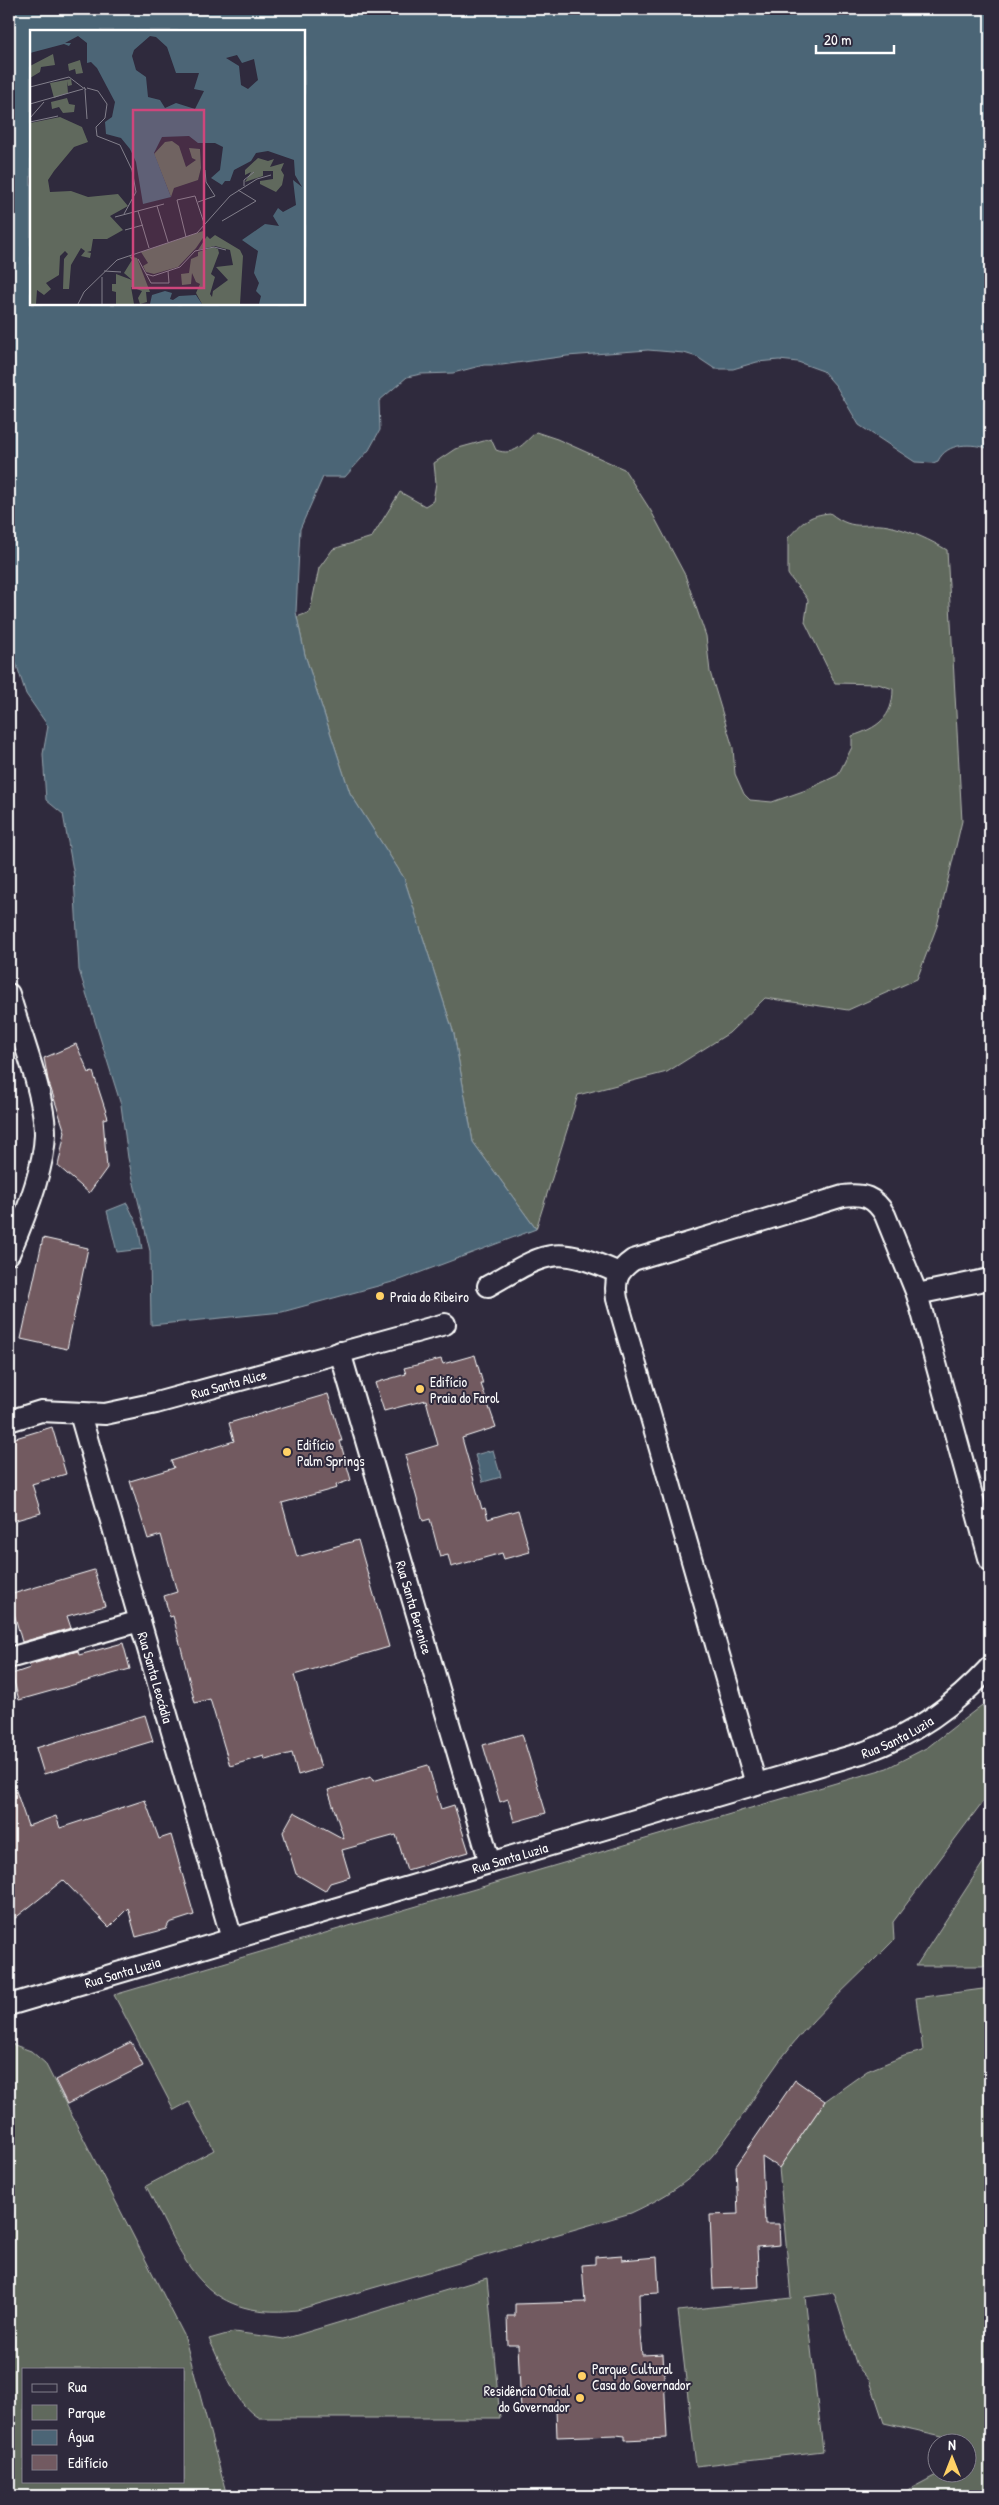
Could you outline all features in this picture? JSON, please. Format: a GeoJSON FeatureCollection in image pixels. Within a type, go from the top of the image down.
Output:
{"type":"FeatureCollection","features":[{"type":"Feature","properties":{"kind":"street"},"geometry":{"type":"LineString","coordinates":[[9,994],[40,1098],[45,1134],[37,1175],[9,1254]]}},
{"type":"Feature","properties":{"kind":"street"},"geometry":{"type":"LineString","coordinates":[[756,1784],[617,1300],[615,1287],[619,1272],[633,1260],[843,1196],[858,1194],[871,1198],[879,1205],[917,1294],[990,1561]]}},
{"type":"Feature","properties":{"kind":"street"},"geometry":{"type":"LineString","coordinates":[[488,1286],[543,1256],[566,1254],[589,1260],[619,1272]]}},
{"type":"Feature","properties":{"kind":"street"},"geometry":{"type":"LineString","coordinates":[[917,1294],[990,1279]]}},
{"type":"Feature","properties":{"kind":"street","name":"Rua Santa Alice"},"geometry":{"type":"LineString","coordinates":[[9,1421],[41,1411],[104,1414],[156,1403],[445,1324]]}},
{"type":"Feature","properties":{"kind":"street","name":"Rua Santa Berenice"},"geometry":{"type":"LineString","coordinates":[[340,1352],[490,1863]]}},
{"type":"Feature","properties":{"kind":"street","name":"Rua Santa Leocádia"},"geometry":{"type":"LineString","coordinates":[[80,1414],[232,1939]]}},
{"type":"Feature","properties":{"kind":"street"},"geometry":{"type":"LineString","coordinates":[[9,1658],[140,1621]]}},
{"type":"Feature","properties":{"kind":"street","name":"Rua Santa Luzia"},"geometry":{"type":"LineString","coordinates":[[9,2005],[865,1752],[910,1733],[953,1704],[990,1667]]}},
{"type":"Feature","properties":{"kind":"green space"},"geometry":{"type":"Polygon","coordinates":[[[536,432],[557,439],[624,469],[651,511],[685,575],[706,636],[710,672],[733,748],[735,774],[744,794],[750,800],[772,802],[806,790],[838,775],[852,747],[852,736],[869,729],[882,720],[887,715],[892,699],[893,689],[878,684],[835,683],[805,622],[808,600],[788,574],[788,538],[806,520],[830,513],[854,525],[884,525],[900,529],[947,550],[962,821],[937,926],[917,979],[848,1010],[765,998],[729,1033],[667,1072],[578,1095],[536,1229],[473,1142],[454,1034],[404,878],[350,793],[305,655],[297,617],[310,612],[319,568],[333,549],[372,537],[400,492],[425,506],[433,501],[436,483],[434,463],[455,449],[491,439],[496,450],[502,452],[513,451],[536,432]]]}},
{"type":"Feature","properties":{"kind":"green space"},"geometry":{"type":"Polygon","coordinates":[[[982,1705],[990,1716],[990,1792],[893,1922],[894,1940],[802,2033],[779,2061],[724,2142],[690,2178],[657,2200],[631,2213],[297,2310],[264,2311],[238,2305],[217,2295],[199,2279],[185,2260],[146,2186],[214,2150],[189,2102],[174,2110],[114,1995],[887,1768],[928,1747],[982,1705]]]}},
{"type":"Feature","properties":{"kind":"green space"},"geometry":{"type":"Polygon","coordinates":[[[990,1852],[990,1966],[916,1966],[990,1852]]]}},
{"type":"Feature","properties":{"kind":"green space"},"geometry":{"type":"Polygon","coordinates":[[[990,1988],[990,2496],[897,2496],[926,2480],[926,2482],[976,2482],[976,2432],[926,2432],[884,2423],[870,2381],[857,2366],[834,2293],[805,2297],[823,2451],[696,2466],[678,2311],[791,2298],[779,2168],[825,2101],[867,2071],[904,2056],[923,2051],[916,1998],[990,1988]]]}},
{"type":"Feature","properties":{"kind":"green space"},"geometry":{"type":"Polygon","coordinates":[[[9,2043],[31,2051],[45,2063],[184,2335],[227,2496],[9,2496],[9,2043]]]}},
{"type":"Feature","properties":{"kind":"green space"},"geometry":{"type":"Polygon","coordinates":[[[487,2278],[500,2418],[259,2418],[250,2412],[236,2394],[209,2339],[234,2332],[284,2339],[487,2278]]]}},
{"type":"Feature","properties":{"kind":"water"},"geometry":{"type":"Polygon","coordinates":[[[9,9],[990,9],[990,449],[968,445],[954,447],[947,450],[938,461],[933,463],[915,462],[859,425],[836,386],[823,371],[798,362],[779,360],[757,362],[733,369],[715,369],[697,357],[684,353],[648,350],[567,356],[502,365],[484,365],[453,373],[421,374],[407,377],[379,401],[380,430],[369,450],[345,477],[323,477],[300,529],[296,612],[305,655],[350,793],[404,878],[454,1034],[473,1142],[536,1229],[400,1280],[282,1312],[151,1325],[150,1251],[128,1158],[121,1105],[79,970],[74,876],[63,814],[46,800],[43,754],[48,726],[26,694],[9,641],[9,9]]]}},
{"type":"Feature","properties":{"kind":"water"},"geometry":{"type":"Polygon","coordinates":[[[127,1203],[138,1226],[142,1249],[117,1252],[107,1211],[127,1203]]]}},
{"type":"Feature","properties":{"kind":"water"},"geometry":{"type":"Polygon","coordinates":[[[493,1450],[501,1477],[483,1482],[475,1455],[493,1450]]]}},
{"type":"Feature","properties":{"kind":"building"},"geometry":{"type":"Polygon","coordinates":[[[76,1044],[89,1073],[93,1072],[108,1118],[103,1119],[107,1168],[89,1193],[58,1166],[65,1132],[48,1080],[44,1058],[76,1044]]]}},
{"type":"Feature","properties":{"kind":"building"},"geometry":{"type":"Polygon","coordinates":[[[43,1238],[88,1248],[67,1349],[21,1339],[43,1238]]]}},
{"type":"Feature","properties":{"kind":"building"},"geometry":{"type":"Polygon","coordinates":[[[475,1355],[483,1384],[481,1384],[496,1427],[462,1438],[482,1509],[485,1508],[488,1519],[518,1510],[530,1552],[504,1559],[502,1553],[451,1567],[448,1555],[440,1557],[430,1519],[423,1521],[405,1455],[438,1445],[426,1400],[384,1411],[375,1383],[406,1374],[404,1368],[441,1359],[443,1364],[475,1355]]]}},
{"type":"Feature","properties":{"kind":"building"},"geometry":{"type":"Polygon","coordinates":[[[328,1394],[351,1480],[336,1485],[337,1488],[282,1503],[297,1557],[358,1540],[389,1647],[294,1675],[321,1768],[298,1775],[292,1753],[265,1760],[264,1756],[230,1766],[210,1699],[195,1703],[173,1616],[170,1617],[164,1596],[177,1592],[161,1535],[148,1539],[130,1481],[174,1468],[171,1461],[234,1441],[229,1423],[328,1394]]]}},
{"type":"Feature","properties":{"kind":"building"},"geometry":{"type":"Polygon","coordinates":[[[52,1427],[66,1474],[32,1484],[41,1513],[9,1522],[9,1440],[52,1427]]]}},
{"type":"Feature","properties":{"kind":"building"},"geometry":{"type":"Polygon","coordinates":[[[94,1570],[105,1606],[67,1616],[71,1628],[22,1642],[9,1595],[94,1570]]]}},
{"type":"Feature","properties":{"kind":"building"},"geometry":{"type":"Polygon","coordinates":[[[123,1643],[130,1669],[19,1700],[12,1674],[30,1668],[29,1665],[78,1651],[79,1655],[123,1643]]]}},
{"type":"Feature","properties":{"kind":"building"},"geometry":{"type":"Polygon","coordinates":[[[145,1715],[153,1741],[44,1774],[36,1748],[145,1715]]]}},
{"type":"Feature","properties":{"kind":"building"},"geometry":{"type":"Polygon","coordinates":[[[522,1734],[546,1813],[514,1822],[508,1799],[500,1802],[483,1745],[522,1734]]]}},
{"type":"Feature","properties":{"kind":"building"},"geometry":{"type":"Polygon","coordinates":[[[428,1765],[441,1809],[454,1805],[469,1852],[407,1870],[396,1835],[342,1850],[350,1877],[330,1883],[325,1891],[296,1874],[283,1832],[294,1812],[344,1839],[328,1790],[371,1777],[373,1781],[428,1765]]]}},
{"type":"Feature","properties":{"kind":"building"},"geometry":{"type":"Polygon","coordinates":[[[9,1779],[12,1779],[28,1826],[56,1816],[60,1828],[145,1800],[159,1839],[171,1835],[194,1915],[169,1923],[166,1929],[136,1937],[128,1908],[109,1927],[63,1880],[9,1923],[9,1779]]]}},
{"type":"Feature","properties":{"kind":"building"},"geometry":{"type":"Polygon","coordinates":[[[131,2042],[143,2066],[67,2104],[55,2080],[131,2042]]]}},
{"type":"Feature","properties":{"kind":"building"},"geometry":{"type":"Polygon","coordinates":[[[795,2080],[825,2101],[779,2168],[762,2157],[765,2224],[779,2224],[780,2245],[757,2247],[759,2287],[713,2289],[710,2215],[738,2214],[736,2166],[795,2080]]]}},
{"type":"Feature","properties":{"kind":"building"},"geometry":{"type":"Polygon","coordinates":[[[622,2255],[622,2260],[657,2257],[659,2293],[639,2294],[640,2334],[642,2355],[663,2354],[667,2438],[625,2440],[625,2436],[616,2435],[557,2437],[556,2410],[521,2412],[518,2345],[508,2345],[507,2316],[515,2316],[515,2304],[585,2302],[582,2265],[595,2264],[595,2257],[622,2255]]]}},
{"type":"Feature","properties":{"kind":"place","name":"Praia do Ribeiro"},"geometry":{"type":"Point","coordinates":[380,1296]}},
{"type":"Feature","properties":{"kind":"place","name":"Edifício Praia do Farol"},"geometry":{"type":"Point","coordinates":[420,1389]}},
{"type":"Feature","properties":{"kind":"place","name":"Edifício Palm Springs"},"geometry":{"type":"Point","coordinates":[287,1452]}},
{"type":"Feature","properties":{"kind":"place","name":"Parque Cultural Casa do Governador"},"geometry":{"type":"Point","coordinates":[582,2376]}},
{"type":"Feature","properties":{"kind":"place","name":"Residência Oficial do Governador"},"geometry":{"type":"Point","coordinates":[580,2398]}}]}
